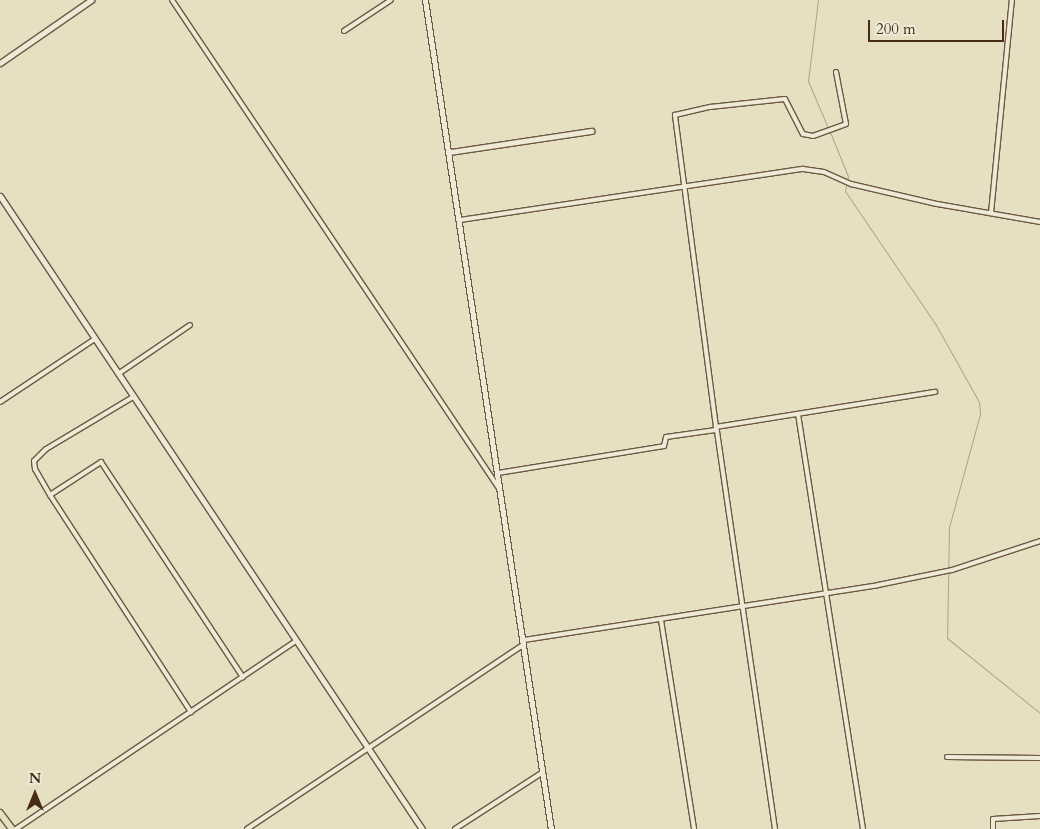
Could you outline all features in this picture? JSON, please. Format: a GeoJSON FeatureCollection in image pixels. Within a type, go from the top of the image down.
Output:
{"type":"FeatureCollection","features":[{"type":"Feature","properties":{"kind":"highway"},"geometry":{"type":"LineString","coordinates":[[0,813],[12,829]]}},
{"type":"Feature","properties":{"kind":"street"},"geometry":{"type":"LineString","coordinates":[[0,63],[90,0]]}},
{"type":"Feature","properties":{"kind":"street"},"geometry":{"type":"LineString","coordinates":[[172,0],[501,491]]}},
{"type":"Feature","properties":{"kind":"street"},"geometry":{"type":"LineString","coordinates":[[344,31],[391,0]]}},
{"type":"Feature","properties":{"kind":"street"},"geometry":{"type":"LineString","coordinates":[[425,0],[450,152],[552,829]]}},
{"type":"Feature","properties":{"kind":"street"},"geometry":{"type":"LineString","coordinates":[[991,213],[1012,0]]}},
{"type":"Feature","properties":{"kind":"street"},"geometry":{"type":"LineString","coordinates":[[775,829],[716,428],[682,187],[674,115],[710,107],[785,100],[803,134],[813,136],[846,124],[836,72]]}},
{"type":"Feature","properties":{"kind":"street"},"geometry":{"type":"LineString","coordinates":[[450,152],[591,131]]}},
{"type":"Feature","properties":{"kind":"street"},"geometry":{"type":"LineString","coordinates":[[460,220],[803,169],[838,177],[851,184],[1040,222]]}},
{"type":"Feature","properties":{"kind":"street"},"geometry":{"type":"LineString","coordinates":[[0,196],[422,829]]}},
{"type":"Feature","properties":{"kind":"street"},"geometry":{"type":"LineString","coordinates":[[118,374],[190,325]]}},
{"type":"Feature","properties":{"kind":"street"},"geometry":{"type":"LineString","coordinates":[[0,402],[95,339]]}},
{"type":"Feature","properties":{"kind":"street"},"geometry":{"type":"LineString","coordinates":[[498,473],[664,446],[666,437],[936,392]]}},
{"type":"Feature","properties":{"kind":"street"},"geometry":{"type":"LineString","coordinates":[[134,397],[80,427],[46,449],[34,461],[35,469],[191,712]]}},
{"type":"Feature","properties":{"kind":"street"},"geometry":{"type":"LineString","coordinates":[[798,414],[862,829]]}},
{"type":"Feature","properties":{"kind":"street"},"geometry":{"type":"LineString","coordinates":[[50,495],[101,462],[243,677]]}},
{"type":"Feature","properties":{"kind":"street"},"geometry":{"type":"LineString","coordinates":[[247,829],[524,642],[826,593],[952,570],[1040,541]]}},
{"type":"Feature","properties":{"kind":"street"},"geometry":{"type":"LineString","coordinates":[[661,620],[694,829]]}},
{"type":"Feature","properties":{"kind":"street"},"geometry":{"type":"LineString","coordinates":[[16,829],[296,641]]}},
{"type":"Feature","properties":{"kind":"street"},"geometry":{"type":"LineString","coordinates":[[947,757],[1040,758]]}},
{"type":"Feature","properties":{"kind":"street"},"geometry":{"type":"LineString","coordinates":[[455,829],[543,772]]}},
{"type":"Feature","properties":{"kind":"street"},"geometry":{"type":"LineString","coordinates":[[993,829],[993,819],[1040,816]]}},
{"type":"Feature","properties":{"kind":"waterway"},"geometry":{"type":"LineString","coordinates":[[818,0],[808,81],[828,128]]}},
{"type":"Feature","properties":{"kind":"waterway"},"geometry":{"type":"LineString","coordinates":[[830,132],[848,176],[845,191],[936,325],[979,402],[980,414],[949,527],[947,638],[1040,713]]}}]}
